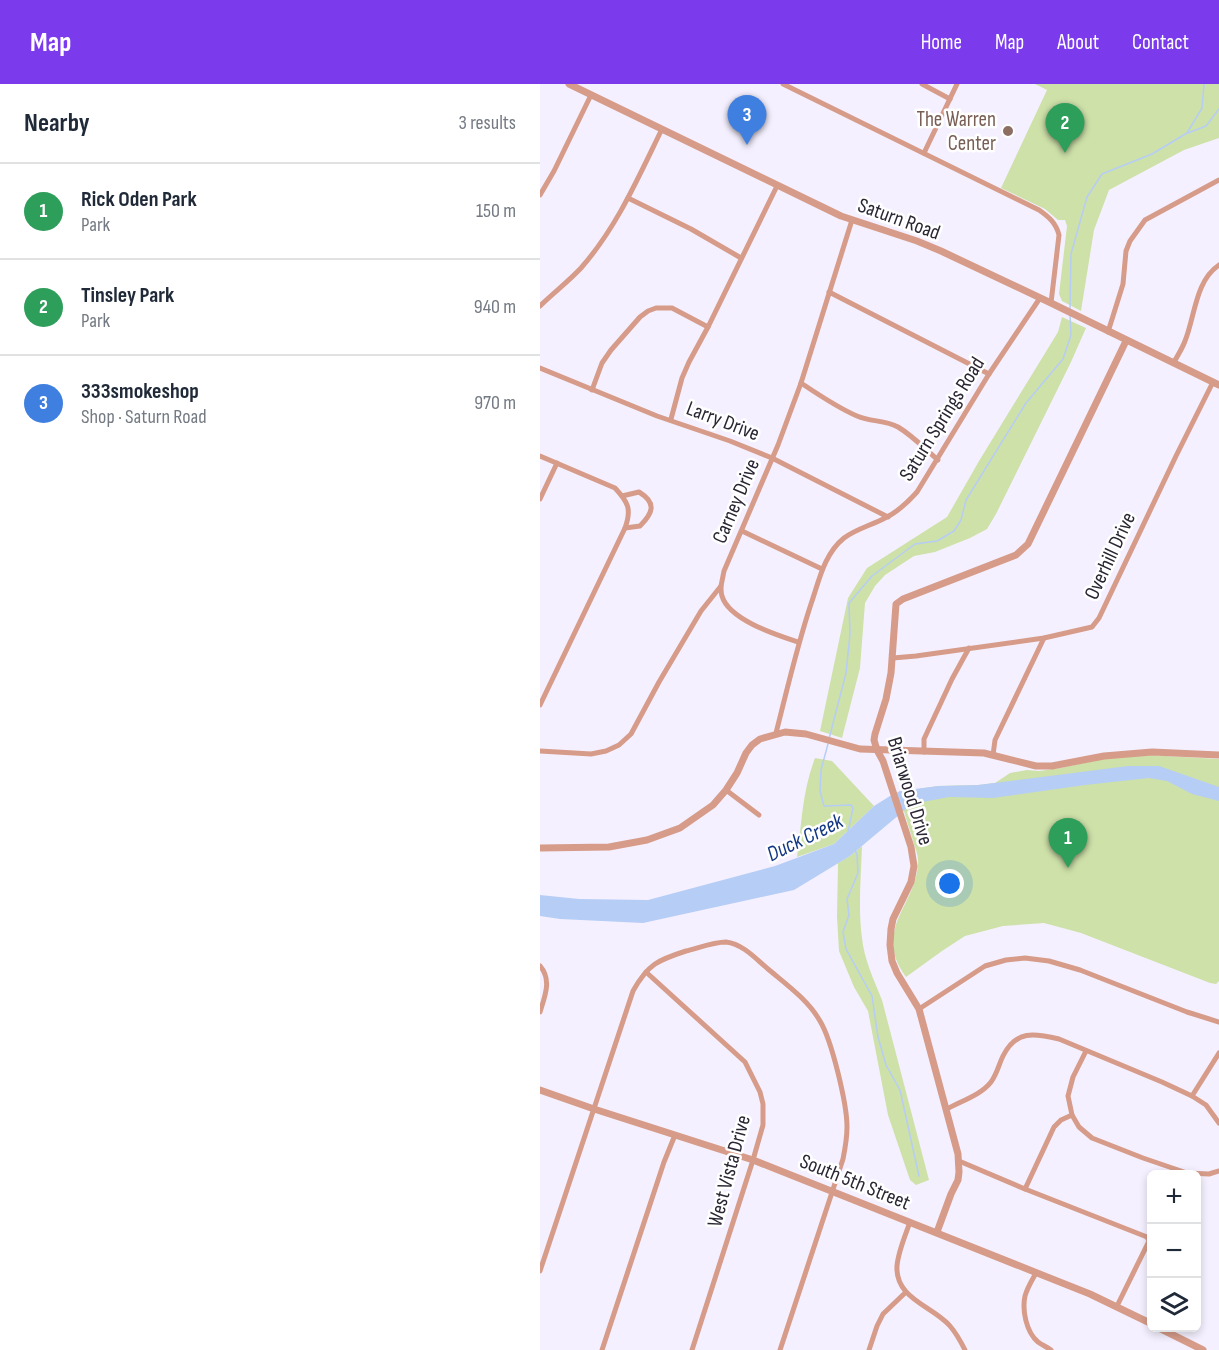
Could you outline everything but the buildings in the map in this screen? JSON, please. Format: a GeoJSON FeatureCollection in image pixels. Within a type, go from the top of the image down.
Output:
{"type":"FeatureCollection","features":[{"type":"Feature","properties":{"kind":"street","name":"Saturn Road"},"geometry":{"type":"LineString","coordinates":[[569,84],[777,186],[852,220],[916,241],[1064,309],[1216,383]]}},
{"type":"Feature","properties":{"kind":"street"},"geometry":{"type":"LineString","coordinates":[[783,84],[1039,210],[1052,220],[1059,235],[1051,303]]}},
{"type":"Feature","properties":{"kind":"street"},"geometry":{"type":"LineString","coordinates":[[922,84],[950,99]]}},
{"type":"Feature","properties":{"kind":"street"},"geometry":{"type":"LineString","coordinates":[[924,153],[957,84]]}},
{"type":"Feature","properties":{"kind":"street"},"geometry":{"type":"LineString","coordinates":[[540,195],[591,95]]}},
{"type":"Feature","properties":{"kind":"street"},"geometry":{"type":"LineString","coordinates":[[540,306],[580,269],[610,231],[662,129]]}},
{"type":"Feature","properties":{"kind":"street"},"geometry":{"type":"LineString","coordinates":[[1108,332],[1123,284],[1126,252],[1138,228],[1145,220],[1219,180]]}},
{"type":"Feature","properties":{"kind":"street"},"geometry":{"type":"LineString","coordinates":[[671,419],[682,378],[689,362],[777,186]]}},
{"type":"Feature","properties":{"kind":"street"},"geometry":{"type":"LineString","coordinates":[[628,198],[691,229],[741,258]]}},
{"type":"Feature","properties":{"kind":"street","name":"Carney Drive"},"geometry":{"type":"LineString","coordinates":[[540,752],[591,754],[619,745],[631,734],[701,611],[721,586],[724,571],[801,383],[852,220]]}},
{"type":"Feature","properties":{"kind":"street"},"geometry":{"type":"LineString","coordinates":[[1174,362],[1185,341],[1200,292],[1213,269],[1219,266]]}},
{"type":"Feature","properties":{"kind":"street"},"geometry":{"type":"LineString","coordinates":[[829,292],[989,374]]}},
{"type":"Feature","properties":{"kind":"street","name":"Saturn Springs Road"},"geometry":{"type":"LineString","coordinates":[[776,733],[798,642],[822,569],[831,553],[843,539],[888,517],[907,503],[917,492],[989,374],[1040,298]]}},
{"type":"Feature","properties":{"kind":"street"},"geometry":{"type":"LineString","coordinates":[[592,390],[602,363],[611,350],[640,317],[648,312],[656,308],[672,308],[708,327]]}},
{"type":"Feature","properties":{"kind":"street","name":"Briarwood Drive"},"geometry":{"type":"LineString","coordinates":[[937,1232],[958,1180],[959,1161],[919,1009],[892,961],[890,945],[893,919],[911,882],[914,866],[911,847],[874,740],[886,699],[893,658],[896,604],[903,599],[1016,555],[1028,544],[1126,340]]}},
{"type":"Feature","properties":{"kind":"street","name":"Larry Drive"},"geometry":{"type":"LineString","coordinates":[[540,369],[657,416],[671,419],[772,458],[888,517]]}},
{"type":"Feature","properties":{"kind":"street"},"geometry":{"type":"LineString","coordinates":[[801,383],[857,416],[897,426],[938,460]]}},
{"type":"Feature","properties":{"kind":"street","name":"Overhill Drive"},"geometry":{"type":"LineString","coordinates":[[893,658],[1044,638],[1092,627],[1099,618],[1176,456],[1216,383]]}},
{"type":"Feature","properties":{"kind":"street"},"geometry":{"type":"LineString","coordinates":[[540,456],[615,488],[628,506],[629,517],[540,705]]}},
{"type":"Feature","properties":{"kind":"street"},"geometry":{"type":"LineString","coordinates":[[540,499],[557,463]]}},
{"type":"Feature","properties":{"kind":"street"},"geometry":{"type":"LineString","coordinates":[[622,496],[639,492],[651,503],[651,512],[640,526],[625,528]]}},
{"type":"Feature","properties":{"kind":"street"},"geometry":{"type":"LineString","coordinates":[[742,531],[822,569]]}},
{"type":"Feature","properties":{"kind":"street"},"geometry":{"type":"LineString","coordinates":[[721,586],[722,597],[735,613],[750,624],[798,642]]}},
{"type":"Feature","properties":{"kind":"street"},"geometry":{"type":"LineString","coordinates":[[993,754],[995,740],[1044,638]]}},
{"type":"Feature","properties":{"kind":"street"},"geometry":{"type":"LineString","coordinates":[[924,752],[924,739],[969,648]]}},
{"type":"Feature","properties":{"kind":"street"},"geometry":{"type":"LineString","coordinates":[[540,848],[609,847],[647,840],[680,828],[713,805],[738,773],[752,745],[776,733],[794,732],[860,750],[993,754],[1036,766],[1052,766],[1104,756],[1152,752],[1219,755]]}},
{"type":"Feature","properties":{"kind":"street"},"geometry":{"type":"LineString","coordinates":[[726,790],[759,815]]}},
{"type":"Feature","properties":{"kind":"street"},"geometry":{"type":"LineString","coordinates":[[540,1270],[633,991],[646,972],[662,959],[696,948],[728,942],[745,949],[807,1003],[820,1021],[826,1034],[845,1108],[847,1125],[843,1159],[780,1350]]}},
{"type":"Feature","properties":{"kind":"street"},"geometry":{"type":"LineString","coordinates":[[919,1009],[985,966],[1025,958],[1049,961],[1080,970],[1219,1022]]}},
{"type":"Feature","properties":{"kind":"street"},"geometry":{"type":"LineString","coordinates":[[540,966],[547,979],[546,993],[540,1012]]}},
{"type":"Feature","properties":{"kind":"street","name":"West Vista Drive"},"geometry":{"type":"LineString","coordinates":[[646,972],[745,1062],[756,1081],[763,1104],[763,1125],[753,1160],[692,1350]]}},
{"type":"Feature","properties":{"kind":"street"},"geometry":{"type":"LineString","coordinates":[[947,1109],[976,1094],[991,1081],[1014,1040],[1026,1034],[1041,1034],[1059,1039],[1192,1096],[1206,1105],[1219,1123]]}},
{"type":"Feature","properties":{"kind":"street"},"geometry":{"type":"LineString","coordinates":[[1086,1051],[1073,1077],[1068,1096],[1072,1114],[1079,1126],[1092,1138],[1187,1173],[1209,1174],[1219,1171]]}},
{"type":"Feature","properties":{"kind":"street"},"geometry":{"type":"LineString","coordinates":[[1192,1096],[1219,1053]]}},
{"type":"Feature","properties":{"kind":"street","name":"South 5th Street"},"geometry":{"type":"LineString","coordinates":[[540,1090],[753,1160],[937,1232],[1147,1321]]}},
{"type":"Feature","properties":{"kind":"street"},"geometry":{"type":"LineString","coordinates":[[1025,1189],[1054,1127],[1072,1114]]}},
{"type":"Feature","properties":{"kind":"street"},"geometry":{"type":"LineString","coordinates":[[602,1350],[675,1135]]}},
{"type":"Feature","properties":{"kind":"street"},"geometry":{"type":"LineString","coordinates":[[959,1161],[1147,1237],[1149,1241],[1117,1306]]}},
{"type":"Feature","properties":{"kind":"street"},"geometry":{"type":"LineString","coordinates":[[910,1222],[900,1250],[897,1267],[902,1287],[915,1301],[950,1326],[965,1350]]}},
{"type":"Feature","properties":{"kind":"street"},"geometry":{"type":"LineString","coordinates":[[1036,1273],[1026,1293],[1024,1305],[1026,1318],[1037,1341],[1051,1350]]}},
{"type":"Feature","properties":{"kind":"street"},"geometry":{"type":"LineString","coordinates":[[868,1350],[883,1314],[906,1292]]}},
{"type":"Feature","properties":{"kind":"street"},"geometry":{"type":"LineString","coordinates":[[1167,1332],[1203,1350]]}},
{"type":"Feature","properties":{"kind":"green space"},"geometry":{"type":"Polygon","coordinates":[[[1035,84],[1219,84],[1219,138],[1184,150],[1109,190],[1094,230],[1081,311],[1062,301],[1059,294],[1067,226],[1065,220],[1058,220],[1045,209],[1001,188],[1047,90],[1035,84]]]}},
{"type":"Feature","properties":{"kind":"green space"},"geometry":{"type":"Polygon","coordinates":[[[1062,317],[1086,328],[996,514],[987,529],[935,552],[914,556],[885,575],[875,586],[865,603],[860,668],[842,738],[820,731],[848,598],[867,568],[947,517],[1058,332],[1062,317]]]}},
{"type":"Feature","properties":{"kind":"green space"},"geometry":{"type":"Polygon","coordinates":[[[1147,755],[1219,759],[1219,981],[1216,984],[1081,933],[1044,923],[1003,926],[965,936],[906,977],[893,946],[894,932],[915,879],[918,861],[898,792],[938,786],[995,783],[1010,773],[1060,768],[1108,758],[1147,755]]]}},
{"type":"Feature","properties":{"kind":"green space"},"geometry":{"type":"Polygon","coordinates":[[[815,758],[832,761],[874,806],[834,844],[797,857],[805,795],[815,758]]]}},
{"type":"Feature","properties":{"kind":"green space"},"geometry":{"type":"Polygon","coordinates":[[[862,846],[860,904],[863,946],[882,1000],[929,1180],[916,1185],[910,1180],[888,1115],[868,1011],[854,987],[839,951],[838,863],[862,846]]]}},
{"type":"Feature","properties":{"kind":"water"},"geometry":{"type":"Polygon","coordinates":[[[1128,766],[1159,766],[1219,787],[1219,801],[1192,794],[1167,781],[1149,778],[993,798],[949,797],[912,804],[850,856],[794,890],[643,923],[540,916],[540,895],[579,899],[648,900],[775,866],[834,844],[874,806],[900,791],[938,786],[978,785],[1128,766]]]}},
{"type":"Feature","properties":{"kind":"waterway"},"geometry":{"type":"LineString","coordinates":[[1070,310],[1071,254],[1087,197],[1102,174],[1152,154],[1187,133],[1202,108],[1204,84]]}},
{"type":"Feature","properties":{"kind":"waterway"},"geometry":{"type":"LineString","coordinates":[[1188,133],[1206,126],[1219,109]]}},
{"type":"Feature","properties":{"kind":"waterway"},"geometry":{"type":"LineString","coordinates":[[829,739],[846,673],[850,634],[849,603],[872,576],[915,544],[937,541],[954,531],[961,520],[966,500],[1026,403],[1063,359],[1071,335],[1070,314]]}},
{"type":"Feature","properties":{"kind":"waterway","name":"Duck Creek"},"geometry":{"type":"LineString","coordinates":[[828,744],[821,770],[820,791],[824,806],[851,805],[853,808],[848,831]]}},
{"type":"Feature","properties":{"kind":"waterway"},"geometry":{"type":"LineString","coordinates":[[855,850],[858,873],[847,899],[849,915],[843,932],[846,949],[872,996],[878,1037],[886,1065],[900,1090],[919,1176]]}},
{"type":"Feature","properties":{"kind":"place","name":"The Warren Center"},"geometry":{"type":"Point","coordinates":[1008,131]}},
{"type":"Feature","properties":{"kind":"place","name":"333smokeshop"},"geometry":{"type":"Point","coordinates":[747,145]}},
{"type":"Feature","properties":{"kind":"place","name":"Tinsley Park"},"geometry":{"type":"Point","coordinates":[1065,153]}},
{"type":"Feature","properties":{"kind":"place","name":"Rick Oden Park"},"geometry":{"type":"Point","coordinates":[1068,868]}}]}
